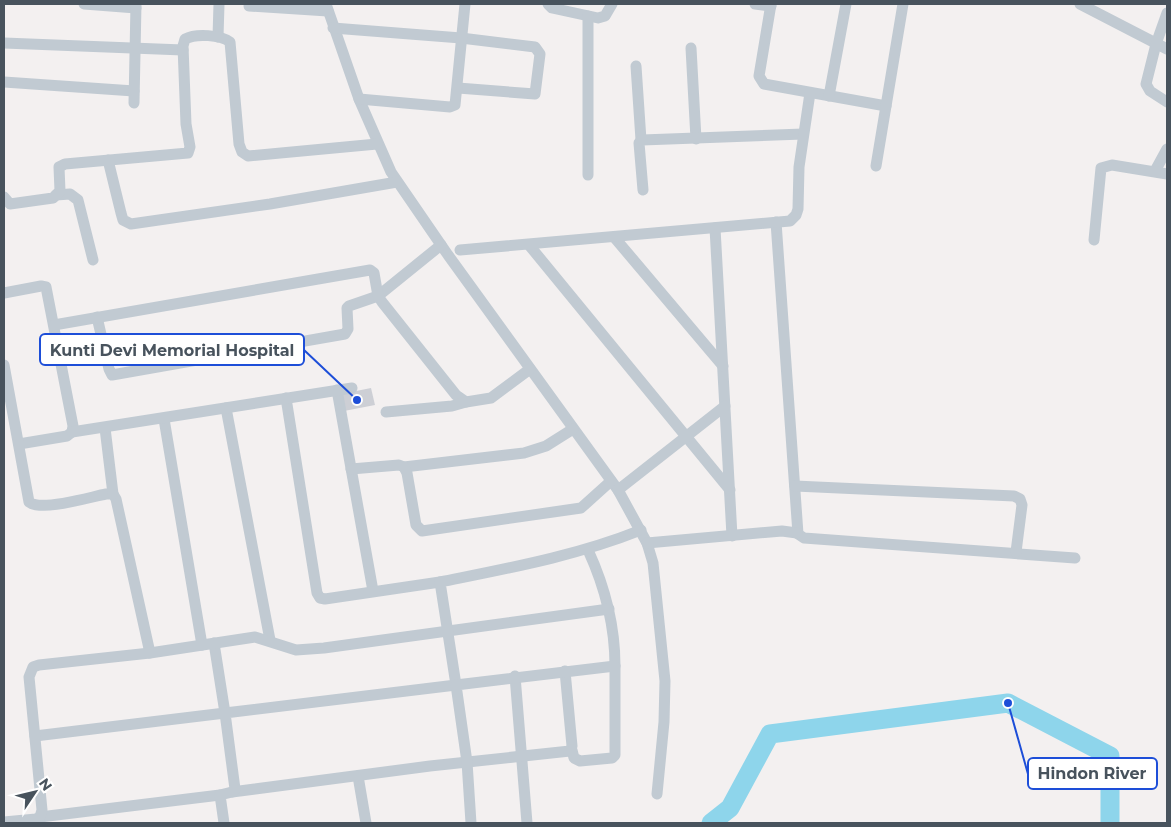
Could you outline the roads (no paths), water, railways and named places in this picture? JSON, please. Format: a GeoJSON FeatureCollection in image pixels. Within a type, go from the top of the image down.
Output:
{"type":"FeatureCollection","features":[{"type":"Feature","properties":{"kind":"street"},"geometry":{"type":"LineString","coordinates":[[84,4],[136,6],[134,103]]}},
{"type":"Feature","properties":{"kind":"street"},"geometry":{"type":"LineString","coordinates":[[218,37],[219,4]]}},
{"type":"Feature","properties":{"kind":"street"},"geometry":{"type":"LineString","coordinates":[[359,99],[450,108],[455,105],[465,4]]}},
{"type":"Feature","properties":{"kind":"street"},"geometry":{"type":"LineString","coordinates":[[548,4],[552,8],[598,18],[604,16],[612,4]]}},
{"type":"Feature","properties":{"kind":"street"},"geometry":{"type":"LineString","coordinates":[[755,4],[771,5],[760,79],[764,84],[886,106]]}},
{"type":"Feature","properties":{"kind":"street"},"geometry":{"type":"LineString","coordinates":[[829,96],[846,4]]}},
{"type":"Feature","properties":{"kind":"street"},"geometry":{"type":"LineString","coordinates":[[876,166],[902,4]]}},
{"type":"Feature","properties":{"kind":"street"},"geometry":{"type":"LineString","coordinates":[[1080,4],[1167,49]]}},
{"type":"Feature","properties":{"kind":"street"},"geometry":{"type":"LineString","coordinates":[[249,6],[327,7],[359,99],[377,144],[397,182],[614,486],[641,530],[653,563],[665,681],[664,722],[657,794]]}},
{"type":"Feature","properties":{"kind":"street"},"geometry":{"type":"LineString","coordinates":[[1167,13],[1156,44],[1146,84],[1150,91],[1167,102]]}},
{"type":"Feature","properties":{"kind":"street"},"geometry":{"type":"LineString","coordinates":[[588,16],[588,175]]}},
{"type":"Feature","properties":{"kind":"street"},"geometry":{"type":"LineString","coordinates":[[333,28],[461,38],[535,47],[540,54],[535,94],[458,88]]}},
{"type":"Feature","properties":{"kind":"street"},"geometry":{"type":"LineString","coordinates":[[4,197],[10,204],[53,198],[60,191],[59,167],[65,164],[188,153],[190,147],[186,124],[183,50],[185,38],[190,36],[224,38],[232,46],[239,144],[242,152],[248,156],[377,144]]}},
{"type":"Feature","properties":{"kind":"street"},"geometry":{"type":"LineString","coordinates":[[4,43],[183,50]]}},
{"type":"Feature","properties":{"kind":"street"},"geometry":{"type":"LineString","coordinates":[[691,48],[696,139]]}},
{"type":"Feature","properties":{"kind":"street"},"geometry":{"type":"LineString","coordinates":[[636,66],[642,190]]}},
{"type":"Feature","properties":{"kind":"street"},"geometry":{"type":"LineString","coordinates":[[4,82],[134,91]]}},
{"type":"Feature","properties":{"kind":"street"},"geometry":{"type":"LineString","coordinates":[[460,250],[790,221],[796,215],[803,134],[810,93]]}},
{"type":"Feature","properties":{"kind":"street"},"geometry":{"type":"LineString","coordinates":[[640,140],[803,134]]}},
{"type":"Feature","properties":{"kind":"street"},"geometry":{"type":"LineString","coordinates":[[1155,171],[1167,149]]}},
{"type":"Feature","properties":{"kind":"street"},"geometry":{"type":"LineString","coordinates":[[108,160],[120,213],[123,220],[131,224],[270,204],[397,182]]}},
{"type":"Feature","properties":{"kind":"street"},"geometry":{"type":"LineString","coordinates":[[1094,240],[1101,168],[1112,165],[1167,174]]}},
{"type":"Feature","properties":{"kind":"street"},"geometry":{"type":"LineString","coordinates":[[56,195],[70,194],[78,200],[93,260]]}},
{"type":"Feature","properties":{"kind":"street"},"geometry":{"type":"LineString","coordinates":[[776,222],[795,486],[796,533]]}},
{"type":"Feature","properties":{"kind":"street"},"geometry":{"type":"LineString","coordinates":[[715,228],[732,536]]}},
{"type":"Feature","properties":{"kind":"street"},"geometry":{"type":"LineString","coordinates":[[614,237],[723,366]]}},
{"type":"Feature","properties":{"kind":"street"},"geometry":{"type":"LineString","coordinates":[[529,245],[730,490]]}},
{"type":"Feature","properties":{"kind":"street"},"geometry":{"type":"LineString","coordinates":[[97,317],[112,375],[346,334],[348,329],[347,308],[349,306],[378,296],[441,246]]}},
{"type":"Feature","properties":{"kind":"street"},"geometry":{"type":"LineString","coordinates":[[54,325],[370,270],[376,277],[378,296],[456,395],[466,402]]}},
{"type":"Feature","properties":{"kind":"street"},"geometry":{"type":"LineString","coordinates":[[4,293],[41,286],[46,287],[73,426],[72,432]]}},
{"type":"Feature","properties":{"kind":"street"},"geometry":{"type":"LineString","coordinates":[[4,368],[29,502],[33,506],[44,506],[113,494]]}},
{"type":"Feature","properties":{"kind":"street"},"geometry":{"type":"LineString","coordinates":[[386,412],[452,406],[491,398],[530,369]]}},
{"type":"Feature","properties":{"kind":"street"},"geometry":{"type":"LineString","coordinates":[[19,444],[67,436],[72,432],[352,388]]}},
{"type":"Feature","properties":{"kind":"street"},"geometry":{"type":"LineString","coordinates":[[337,390],[372,591]]}},
{"type":"Feature","properties":{"kind":"street"},"geometry":{"type":"LineString","coordinates":[[286,398],[317,593],[320,598],[325,599],[440,582],[550,560],[588,550],[641,530]]}},
{"type":"Feature","properties":{"kind":"street"},"geometry":{"type":"LineString","coordinates":[[404,467],[407,473],[416,525],[422,531],[581,508],[686,436],[725,406]]}},
{"type":"Feature","properties":{"kind":"street"},"geometry":{"type":"LineString","coordinates":[[226,408],[270,640]]}},
{"type":"Feature","properties":{"kind":"street"},"geometry":{"type":"LineString","coordinates":[[164,418],[202,645]]}},
{"type":"Feature","properties":{"kind":"street"},"geometry":{"type":"LineString","coordinates":[[105,428],[113,494],[116,499],[150,653]]}},
{"type":"Feature","properties":{"kind":"street"},"geometry":{"type":"LineString","coordinates":[[351,469],[399,465],[404,467],[524,453],[546,446],[573,429]]}},
{"type":"Feature","properties":{"kind":"street"},"geometry":{"type":"LineString","coordinates":[[795,486],[1014,496],[1020,499],[1022,506],[1016,552]]}},
{"type":"Feature","properties":{"kind":"street"},"geometry":{"type":"LineString","coordinates":[[647,543],[782,530],[796,533],[804,538],[1016,552],[1075,558]]}},
{"type":"Feature","properties":{"kind":"street"},"geometry":{"type":"LineString","coordinates":[[565,671],[574,758],[580,761],[612,758],[615,755],[615,646],[602,580],[588,550]]}},
{"type":"Feature","properties":{"kind":"street"},"geometry":{"type":"LineString","coordinates":[[440,582],[467,762],[471,823]]}},
{"type":"Feature","properties":{"kind":"street"},"geometry":{"type":"LineString","coordinates":[[34,820],[42,810],[29,677],[33,667],[150,653],[255,637],[270,640],[296,650],[609,609]]}},
{"type":"Feature","properties":{"kind":"street"},"geometry":{"type":"LineString","coordinates":[[214,643],[235,785],[232,792]]}},
{"type":"Feature","properties":{"kind":"street"},"geometry":{"type":"LineString","coordinates":[[35,736],[515,676],[615,666]]}},
{"type":"Feature","properties":{"kind":"street"},"geometry":{"type":"LineString","coordinates":[[515,676],[527,823]]}},
{"type":"Feature","properties":{"kind":"street"},"geometry":{"type":"LineString","coordinates":[[4,822],[34,820],[232,792],[572,750]]}},
{"type":"Feature","properties":{"kind":"street"},"geometry":{"type":"LineString","coordinates":[[358,776],[366,823]]}},
{"type":"Feature","properties":{"kind":"street"},"geometry":{"type":"LineString","coordinates":[[220,795],[224,823]]}},
{"type":"Feature","properties":{"kind":"waterway"},"geometry":{"type":"LineString","coordinates":[[711,823],[730,808],[770,734],[1008,703],[1110,756],[1110,823]]}},
{"type":"Feature","properties":{"kind":"place","name":"Kunti Devi Memorial Hospital"},"geometry":{"type":"Point","coordinates":[357,400]}},
{"type":"Feature","properties":{"kind":"place","name":"Hindon River"},"geometry":{"type":"Point","coordinates":[1008,703]}}]}
